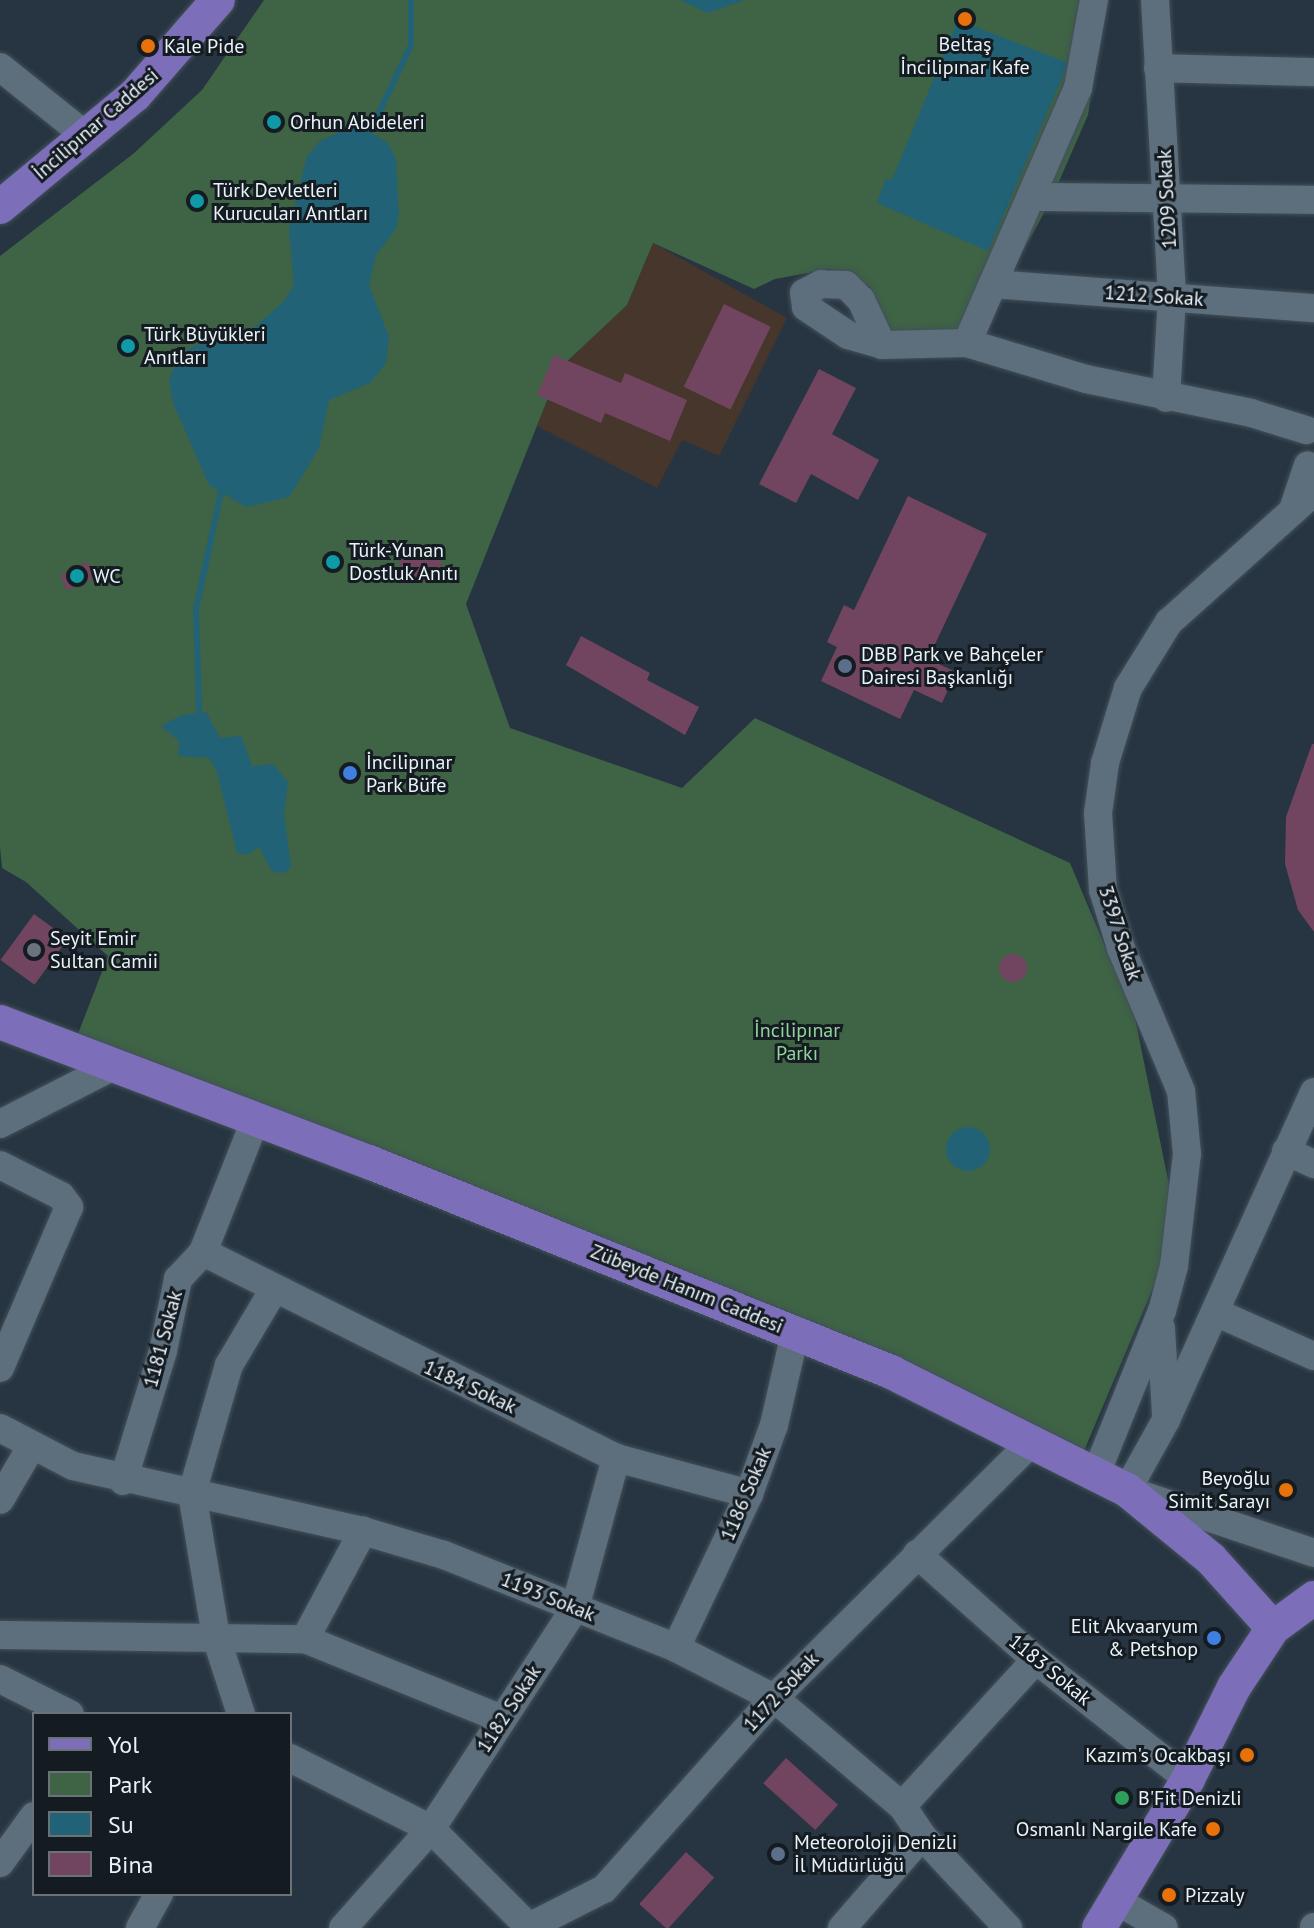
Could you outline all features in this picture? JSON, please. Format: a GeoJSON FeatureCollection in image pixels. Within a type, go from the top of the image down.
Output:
{"type":"FeatureCollection","features":[{"type":"Feature","properties":{"kind":"main road","name":"İncilipınar Caddesi"},"geometry":{"type":"LineString","coordinates":[[0,207],[135,95],[218,0]]}},
{"type":"Feature","properties":{"kind":"main road","name":"Zübeyde Hanım Caddesi"},"geometry":{"type":"LineString","coordinates":[[0,1022],[112,1067],[256,1118],[891,1372],[1127,1490],[1211,1559],[1273,1628]]}},
{"type":"Feature","properties":{"kind":"main road"},"geometry":{"type":"LineString","coordinates":[[1107,1914],[1188,1779],[1234,1687],[1273,1628],[1314,1598]]}},
{"type":"Feature","properties":{"kind":"street"},"geometry":{"type":"LineString","coordinates":[[967,343],[1034,197],[1078,88],[1094,0]]}},
{"type":"Feature","properties":{"kind":"street","name":"1209 Sokak"},"geometry":{"type":"LineString","coordinates":[[1155,0],[1169,196],[1172,297],[1166,398]]}},
{"type":"Feature","properties":{"kind":"street"},"geometry":{"type":"LineString","coordinates":[[0,67],[86,136]]}},
{"type":"Feature","properties":{"kind":"street"},"geometry":{"type":"LineString","coordinates":[[1158,68],[1314,72]]}},
{"type":"Feature","properties":{"kind":"street"},"geometry":{"type":"LineString","coordinates":[[1034,197],[1169,196],[1314,200]]}},
{"type":"Feature","properties":{"kind":"street","name":"1212 Sokak"},"geometry":{"type":"LineString","coordinates":[[993,284],[1314,308]]}},
{"type":"Feature","properties":{"kind":"street"},"geometry":{"type":"LineString","coordinates":[[882,345],[967,343],[1166,398],[1310,427],[1299,444],[1310,471]]}},
{"type":"Feature","properties":{"kind":"street"},"geometry":{"type":"LineString","coordinates":[[1277,420],[1310,471]]}},
{"type":"Feature","properties":{"kind":"street","name":"3397 Sokak"},"geometry":{"type":"LineString","coordinates":[[1162,1311],[1174,1266],[1186,1179],[1186,1118],[1168,1051],[1121,948],[1103,890],[1100,793],[1128,688],[1169,622],[1201,588],[1290,518],[1310,471]]}},
{"type":"Feature","properties":{"kind":"street"},"geometry":{"type":"LineString","coordinates":[[0,1124],[112,1067]]}},
{"type":"Feature","properties":{"kind":"street"},"geometry":{"type":"LineString","coordinates":[[1314,1092],[1166,1420],[1127,1490],[1314,1553]]}},
{"type":"Feature","properties":{"kind":"street","name":"1181 Sokak"},"geometry":{"type":"LineString","coordinates":[[123,1481],[163,1351],[178,1279],[203,1252],[256,1118]]}},
{"type":"Feature","properties":{"kind":"street"},"geometry":{"type":"LineString","coordinates":[[1286,1151],[1314,1164]]}},
{"type":"Feature","properties":{"kind":"street"},"geometry":{"type":"LineString","coordinates":[[0,1165],[61,1196],[69,1207],[0,1368]]}},
{"type":"Feature","properties":{"kind":"street","name":"1184 Sokak"},"geometry":{"type":"LineString","coordinates":[[203,1252],[273,1291],[616,1458],[749,1494]]}},
{"type":"Feature","properties":{"kind":"street"},"geometry":{"type":"LineString","coordinates":[[240,1712],[216,1637],[192,1493],[229,1365],[273,1291]]}},
{"type":"Feature","properties":{"kind":"street"},"geometry":{"type":"LineString","coordinates":[[1162,1311],[1166,1420]]}},
{"type":"Feature","properties":{"kind":"street"},"geometry":{"type":"LineString","coordinates":[[1096,1474],[1162,1311]]}},
{"type":"Feature","properties":{"kind":"street"},"geometry":{"type":"LineString","coordinates":[[1215,1312],[1314,1356]]}},
{"type":"Feature","properties":{"kind":"street","name":"1186 Sokak"},"geometry":{"type":"LineString","coordinates":[[676,1648],[749,1494],[774,1425],[795,1333]]}},
{"type":"Feature","properties":{"kind":"street","name":"1193 Sokak"},"geometry":{"type":"LineString","coordinates":[[0,1428],[31,1447],[73,1466],[123,1481],[363,1531],[444,1555],[676,1648],[774,1698],[902,1806],[922,1836],[1008,1928]]}},
{"type":"Feature","properties":{"kind":"street","name":"1172 Sokak"},"geometry":{"type":"LineString","coordinates":[[527,1927],[604,1889],[774,1698],[1030,1444]]}},
{"type":"Feature","properties":{"kind":"street"},"geometry":{"type":"LineString","coordinates":[[0,1500],[31,1447]]}},
{"type":"Feature","properties":{"kind":"street","name":"1182 Sokak"},"geometry":{"type":"LineString","coordinates":[[343,1928],[431,1829],[575,1608],[616,1458]]}},
{"type":"Feature","properties":{"kind":"street"},"geometry":{"type":"LineString","coordinates":[[305,1639],[363,1531]]}},
{"type":"Feature","properties":{"kind":"street","name":"1183 Sokak"},"geometry":{"type":"LineString","coordinates":[[917,1554],[1036,1660],[1188,1779]]}},
{"type":"Feature","properties":{"kind":"street"},"geometry":{"type":"LineString","coordinates":[[0,1635],[305,1639],[502,1719]]}},
{"type":"Feature","properties":{"kind":"street"},"geometry":{"type":"LineString","coordinates":[[902,1806],[1036,1660]]}},
{"type":"Feature","properties":{"kind":"street"},"geometry":{"type":"LineString","coordinates":[[0,1679],[66,1712]]}},
{"type":"Feature","properties":{"kind":"street"},"geometry":{"type":"LineString","coordinates":[[292,1759],[431,1829],[527,1927]]}},
{"type":"Feature","properties":{"kind":"street"},"geometry":{"type":"LineString","coordinates":[[0,1863],[18,1827]]}},
{"type":"Feature","properties":{"kind":"street"},"geometry":{"type":"LineString","coordinates":[[842,1928],[922,1836]]}},
{"type":"Feature","properties":{"kind":"street"},"geometry":{"type":"LineString","coordinates":[[140,1928],[158,1896]]}},
{"type":"Feature","properties":{"kind":"street"},"geometry":{"type":"LineString","coordinates":[[1107,1914],[1164,1928]]}},
{"type":"Feature","properties":{"kind":"shaded area"},"geometry":{"type":"Polygon","coordinates":[[[653,243],[787,318],[719,456],[682,440],[657,488],[537,426],[560,368],[627,305],[653,243]]]}},
{"type":"Feature","properties":{"kind":"green space","name":"İncilipınar Parkı"},"geometry":{"type":"Polygon","coordinates":[[[264,0],[1105,0],[1088,115],[1050,202],[965,355],[889,337],[870,287],[830,269],[775,279],[754,289],[653,243],[627,305],[560,368],[466,604],[510,728],[682,788],[755,718],[1070,863],[1135,1018],[1178,1229],[1078,1465],[76,1039],[108,956],[26,882],[2,868],[0,256],[133,154],[202,90],[264,0]]]}},
{"type":"Feature","properties":{"kind":"water"},"geometry":{"type":"Polygon","coordinates":[[[680,0],[745,0],[708,13],[680,0]]]}},
{"type":"Feature","properties":{"kind":"water"},"geometry":{"type":"Polygon","coordinates":[[[958,20],[1068,63],[988,251],[877,203],[886,178],[892,180],[958,20]]]}},
{"type":"Feature","properties":{"kind":"water"},"geometry":{"type":"Polygon","coordinates":[[[357,124],[388,143],[396,159],[399,215],[396,229],[376,255],[369,285],[389,337],[386,363],[370,383],[329,400],[319,448],[289,497],[246,507],[209,485],[173,403],[169,381],[176,361],[190,348],[255,327],[284,301],[294,285],[289,228],[307,156],[320,141],[357,124]]]}},
{"type":"Feature","properties":{"kind":"water"},"geometry":{"type":"Polygon","coordinates":[[[206,712],[220,738],[241,736],[252,766],[273,764],[288,782],[284,813],[291,867],[284,873],[272,872],[259,847],[247,855],[237,853],[217,772],[209,758],[178,756],[179,741],[161,726],[182,715],[206,712]]]}},
{"type":"Feature","properties":{"kind":"water"},"geometry":{"type":"Polygon","coordinates":[[[968,1127],[984,1133],[990,1149],[984,1165],[968,1171],[952,1165],[946,1149],[952,1133],[968,1127]]]}},
{"type":"Feature","properties":{"kind":"building"},"geometry":{"type":"Polygon","coordinates":[[[724,304],[771,327],[730,409],[684,387],[724,304]]]}},
{"type":"Feature","properties":{"kind":"building"},"geometry":{"type":"Polygon","coordinates":[[[554,355],[621,383],[625,373],[687,400],[670,441],[605,413],[601,423],[537,395],[554,355]]]}},
{"type":"Feature","properties":{"kind":"building"},"geometry":{"type":"Polygon","coordinates":[[[819,369],[856,388],[832,434],[879,460],[858,500],[811,474],[796,503],[759,484],[819,369]]]}},
{"type":"Feature","properties":{"kind":"building"},"geometry":{"type":"Polygon","coordinates":[[[908,496],[987,534],[928,659],[956,672],[942,703],[914,690],[900,719],[821,681],[837,647],[827,642],[844,605],[854,610],[908,496]]]}},
{"type":"Feature","properties":{"kind":"building"},"geometry":{"type":"Polygon","coordinates":[[[440,549],[443,580],[401,584],[398,553],[440,549]]]}},
{"type":"Feature","properties":{"kind":"building","name":"WC"},"geometry":{"type":"Polygon","coordinates":[[[88,562],[95,577],[67,591],[60,575],[88,562]]]}},
{"type":"Feature","properties":{"kind":"building"},"geometry":{"type":"Polygon","coordinates":[[[581,636],[650,673],[647,680],[699,707],[685,735],[566,665],[581,636]]]}},
{"type":"Feature","properties":{"kind":"building"},"geometry":{"type":"Polygon","coordinates":[[[1312,744],[1314,932],[1298,910],[1285,864],[1286,817],[1312,744]]]}},
{"type":"Feature","properties":{"kind":"building","name":"Seyit Emir Sultan Camii"},"geometry":{"type":"Polygon","coordinates":[[[34,914],[68,939],[34,985],[0,960],[34,914]]]}},
{"type":"Feature","properties":{"kind":"building"},"geometry":{"type":"Polygon","coordinates":[[[1013,954],[1023,958],[1027,968],[1023,978],[1013,982],[1003,978],[999,968],[1003,958],[1013,954]]]}},
{"type":"Feature","properties":{"kind":"building"},"geometry":{"type":"Polygon","coordinates":[[[786,1758],[838,1805],[815,1830],[763,1783],[786,1758]]]}},
{"type":"Feature","properties":{"kind":"building"},"geometry":{"type":"Polygon","coordinates":[[[686,1852],[714,1877],[669,1928],[639,1904],[686,1852]]]}},
{"type":"Feature","properties":{"kind":"waterway"},"geometry":{"type":"LineString","coordinates":[[371,130],[411,45],[411,0]]}},
{"type":"Feature","properties":{"kind":"waterway"},"geometry":{"type":"LineString","coordinates":[[199,710],[196,609],[221,492]]}},
{"type":"Feature","properties":{"kind":"place","name":"Beltaş İncilipınar Kafe"},"geometry":{"type":"Point","coordinates":[965,19]}},
{"type":"Feature","properties":{"kind":"place","name":"Kale Pide"},"geometry":{"type":"Point","coordinates":[148,46]}},
{"type":"Feature","properties":{"kind":"place","name":"Orhun Abideleri"},"geometry":{"type":"Point","coordinates":[274,122]}},
{"type":"Feature","properties":{"kind":"place","name":"Türk Devletleri Kurucuları Anıtları"},"geometry":{"type":"Point","coordinates":[197,201]}},
{"type":"Feature","properties":{"kind":"place","name":"Türk Büyükleri Anıtları"},"geometry":{"type":"Point","coordinates":[128,346]}},
{"type":"Feature","properties":{"kind":"place","name":"Türk-Yunan Dostluk Anıtı"},"geometry":{"type":"Point","coordinates":[333,562]}},
{"type":"Feature","properties":{"kind":"place","name":"WC"},"geometry":{"type":"Point","coordinates":[77,576]}},
{"type":"Feature","properties":{"kind":"place","name":"DBB Park ve Bahçeler Dairesi Başkanlığı"},"geometry":{"type":"Point","coordinates":[845,666]}},
{"type":"Feature","properties":{"kind":"place","name":"İncilipınar Park Büfe"},"geometry":{"type":"Point","coordinates":[350,773]}},
{"type":"Feature","properties":{"kind":"place","name":"Seyit Emir Sultan Camii"},"geometry":{"type":"Point","coordinates":[34,950]}},
{"type":"Feature","properties":{"kind":"place","name":"Beyoğlu Simit Sarayı"},"geometry":{"type":"Point","coordinates":[1286,1490]}},
{"type":"Feature","properties":{"kind":"place","name":"Elit Akvaaryum & Petshop"},"geometry":{"type":"Point","coordinates":[1214,1638]}},
{"type":"Feature","properties":{"kind":"place","name":"Kazım's Ocakbaşı"},"geometry":{"type":"Point","coordinates":[1247,1755]}},
{"type":"Feature","properties":{"kind":"place","name":"B'Fit Denizli"},"geometry":{"type":"Point","coordinates":[1122,1798]}},
{"type":"Feature","properties":{"kind":"place","name":"Osmanlı Nargile Kafe"},"geometry":{"type":"Point","coordinates":[1213,1829]}},
{"type":"Feature","properties":{"kind":"place","name":"Meteoroloji Denizli İl Müdürlüğü"},"geometry":{"type":"Point","coordinates":[778,1854]}},
{"type":"Feature","properties":{"kind":"place","name":"Pizzaly"},"geometry":{"type":"Point","coordinates":[1169,1895]}}]}
